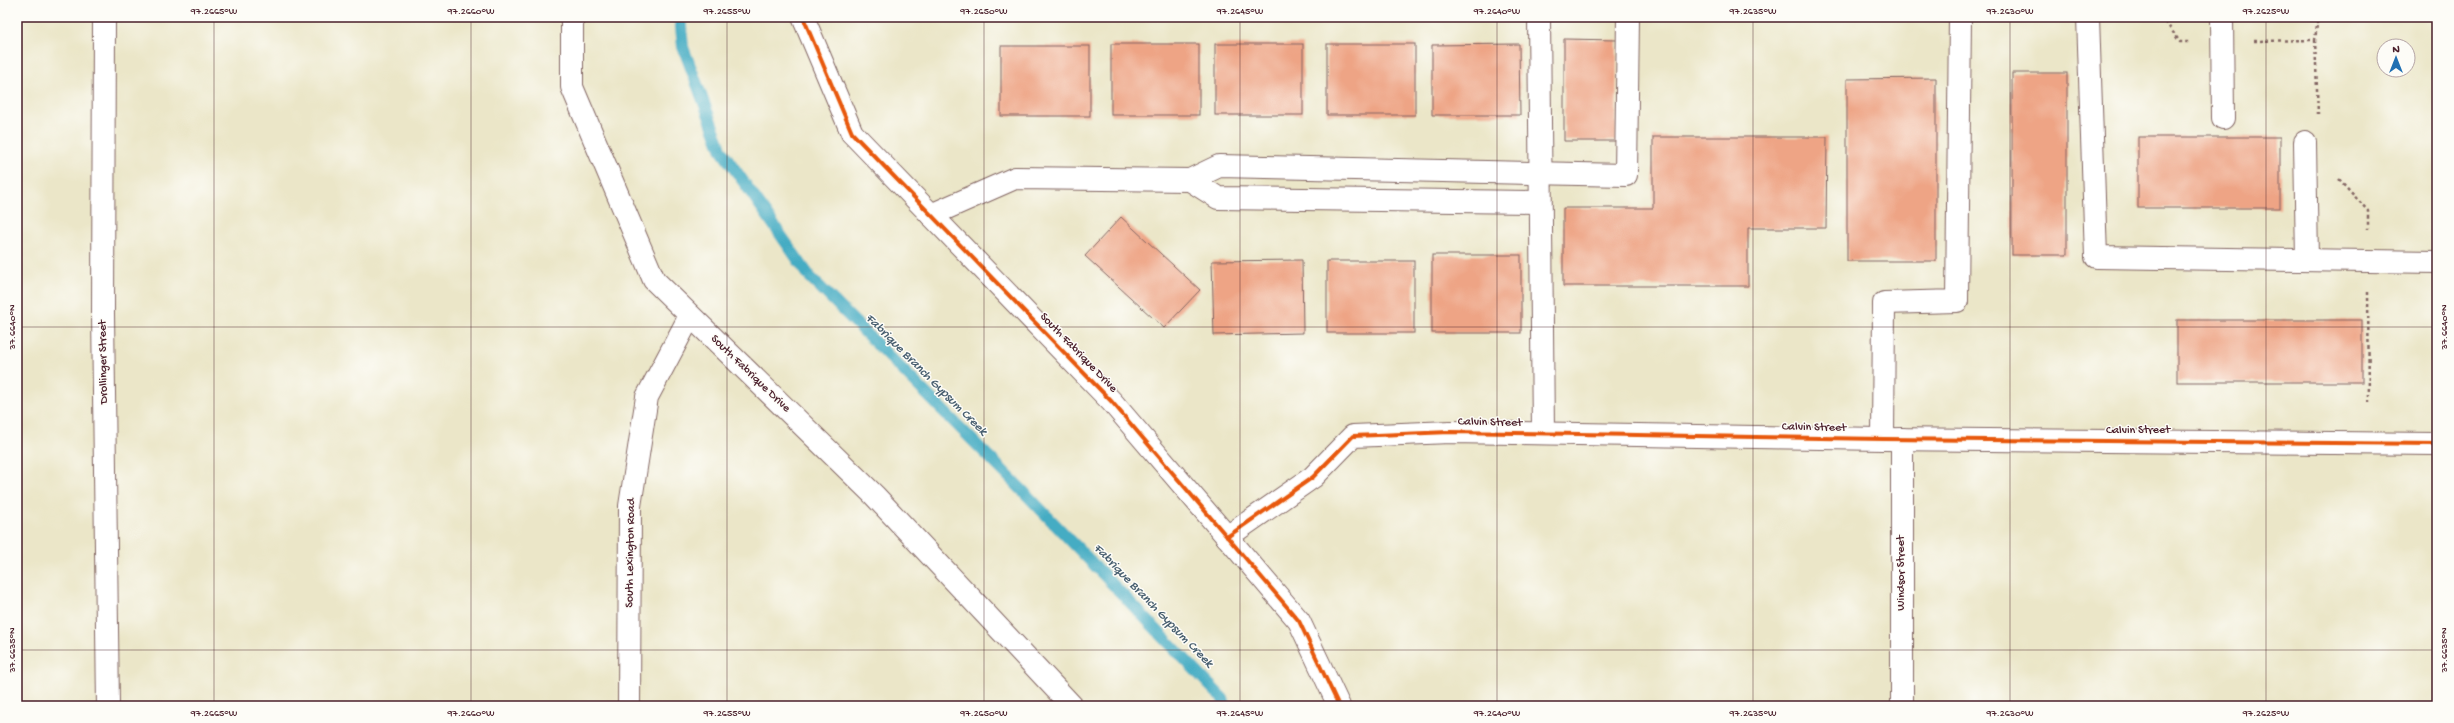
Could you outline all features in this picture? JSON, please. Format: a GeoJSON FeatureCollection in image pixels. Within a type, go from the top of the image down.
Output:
{"type":"FeatureCollection","features":[{"type":"Feature","properties":{"kind":"street","name":"Drollinger Street"},"geometry":{"type":"LineString","coordinates":[[104,17],[103,314],[108,706]]}},
{"type":"Feature","properties":{"kind":"street","name":"South Fabrique Drive"},"geometry":{"type":"LineString","coordinates":[[572,17],[572,87],[654,280],[874,495],[1072,706]]}},
{"type":"Feature","properties":{"kind":"street","name":"South Fabrique Drive"},"geometry":{"type":"LineString","coordinates":[[803,17],[852,133],[1112,402],[1299,621],[1339,706]]}},
{"type":"Feature","properties":{"kind":"street"},"geometry":{"type":"LineString","coordinates":[[1538,17],[1543,433]]}},
{"type":"Feature","properties":{"kind":"street"},"geometry":{"type":"LineString","coordinates":[[931,215],[1015,178],[1190,180],[1219,166],[1626,175],[1628,17]]}},
{"type":"Feature","properties":{"kind":"street","name":"Windsor Street"},"geometry":{"type":"LineString","coordinates":[[1902,706],[1893,439],[1884,303],[1957,301],[1960,17]]}},
{"type":"Feature","properties":{"kind":"street"},"geometry":{"type":"LineString","coordinates":[[2088,17],[2096,257],[2437,262]]}},
{"type":"Feature","properties":{"kind":"street"},"geometry":{"type":"LineString","coordinates":[[2222,17],[2223,118]]}},
{"type":"Feature","properties":{"kind":"street"},"geometry":{"type":"LineString","coordinates":[[2305,142],[2307,260]]}},
{"type":"Feature","properties":{"kind":"street"},"geometry":{"type":"LineString","coordinates":[[1386,170],[1386,200]]}},
{"type":"Feature","properties":{"kind":"street"},"geometry":{"type":"LineString","coordinates":[[1190,180],[1218,198],[1540,202]]}},
{"type":"Feature","properties":{"kind":"street","name":"South Lexington Road"},"geometry":{"type":"LineString","coordinates":[[629,706],[630,506],[647,397],[690,316]]}},
{"type":"Feature","properties":{"kind":"street","name":"Calvin Street"},"geometry":{"type":"LineString","coordinates":[[1227,537],[1313,477],[1352,436],[1450,432],[1893,439],[2437,444]]}},
{"type":"Feature","properties":{"kind":"path"},"geometry":{"type":"LineString","coordinates":[[2315,40],[2318,119]]}},
{"type":"Feature","properties":{"kind":"path"},"geometry":{"type":"LineString","coordinates":[[2336,176],[2368,211],[2369,402]]}},
{"type":"Feature","properties":{"kind":"building"},"geometry":{"type":"Polygon","coordinates":[[[1564,39],[1617,40],[1616,141],[1564,141],[1564,39]]]}},
{"type":"Feature","properties":{"kind":"building"},"geometry":{"type":"Polygon","coordinates":[[[1111,44],[1199,44],[1199,115],[1111,115],[1111,44]]]}},
{"type":"Feature","properties":{"kind":"building"},"geometry":{"type":"Polygon","coordinates":[[[1215,44],[1303,44],[1303,115],[1215,115],[1215,44]]]}},
{"type":"Feature","properties":{"kind":"building"},"geometry":{"type":"Polygon","coordinates":[[[1327,44],[1415,44],[1415,115],[1327,115],[1327,44]]]}},
{"type":"Feature","properties":{"kind":"building"},"geometry":{"type":"Polygon","coordinates":[[[1519,44],[1520,115],[1432,115],[1432,45],[1519,44]]]}},
{"type":"Feature","properties":{"kind":"building"},"geometry":{"type":"Polygon","coordinates":[[[1001,46],[1090,46],[1090,116],[1001,116],[1001,46]]]}},
{"type":"Feature","properties":{"kind":"building"},"geometry":{"type":"Polygon","coordinates":[[[2012,73],[2067,73],[2067,255],[2012,255],[2012,73]]]}},
{"type":"Feature","properties":{"kind":"building"},"geometry":{"type":"Polygon","coordinates":[[[1936,78],[1936,261],[1847,261],[1847,79],[1936,78]]]}},
{"type":"Feature","properties":{"kind":"building"},"geometry":{"type":"Polygon","coordinates":[[[1653,137],[1827,137],[1826,228],[1748,228],[1748,286],[1563,286],[1563,208],[1653,208],[1653,137]]]}},
{"type":"Feature","properties":{"kind":"building"},"geometry":{"type":"Polygon","coordinates":[[[2138,137],[2280,137],[2280,208],[2138,208],[2138,137]]]}},
{"type":"Feature","properties":{"kind":"building"},"geometry":{"type":"Polygon","coordinates":[[[1121,217],[1200,290],[1164,328],[1085,256],[1121,217]]]}},
{"type":"Feature","properties":{"kind":"building"},"geometry":{"type":"Polygon","coordinates":[[[1432,255],[1521,255],[1521,333],[1432,333],[1432,255]]]}},
{"type":"Feature","properties":{"kind":"building"},"geometry":{"type":"Polygon","coordinates":[[[1302,260],[1303,333],[1214,335],[1212,261],[1302,260]]]}},
{"type":"Feature","properties":{"kind":"building"},"geometry":{"type":"Polygon","coordinates":[[[1327,261],[1414,261],[1414,333],[1327,333],[1327,261]]]}},
{"type":"Feature","properties":{"kind":"building"},"geometry":{"type":"Polygon","coordinates":[[[2177,320],[2362,320],[2362,382],[2177,382],[2177,320]]]}},
{"type":"Feature","properties":{"kind":"waterway","name":"Fabrique Branch Gypsum Creek"},"geometry":{"type":"LineString","coordinates":[[680,17],[683,47],[722,151],[810,277],[1023,491],[1223,699],[1225,706]]}},
{"type":"Feature","properties":{"kind":"cycle path"},"geometry":{"type":"LineString","coordinates":[[803,17],[852,133],[1112,402],[1299,621],[1339,706]]}},
{"type":"Feature","properties":{"kind":"cycle path"},"geometry":{"type":"LineString","coordinates":[[1227,537],[1313,477],[1353,436],[1450,432],[1883,439],[2437,444]]}}]}
